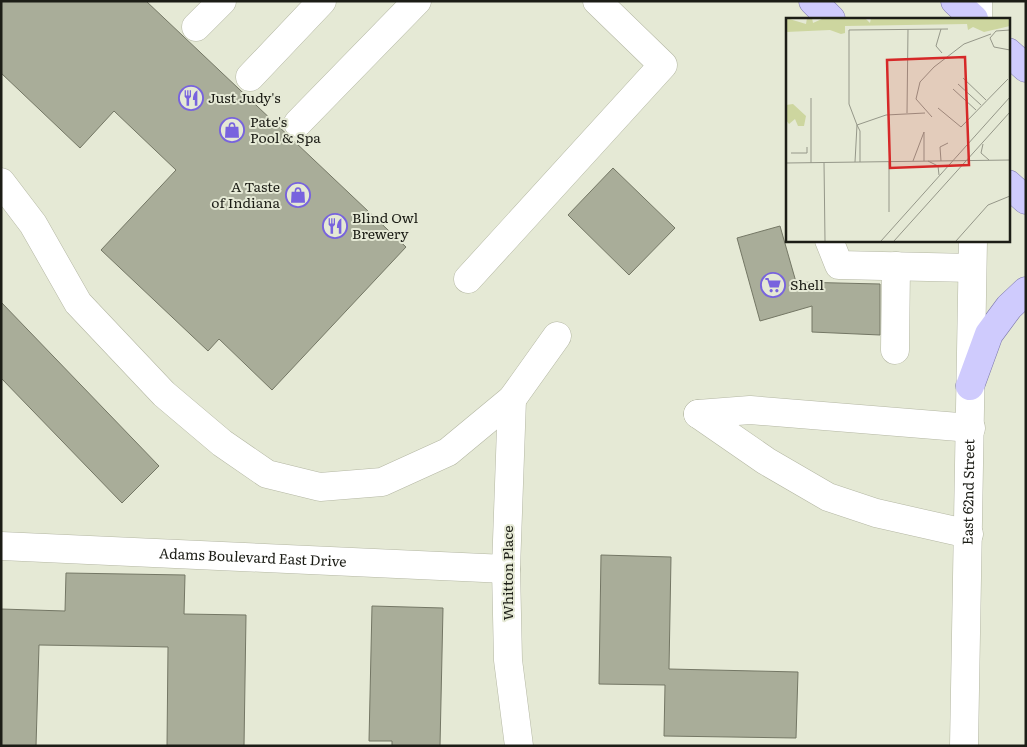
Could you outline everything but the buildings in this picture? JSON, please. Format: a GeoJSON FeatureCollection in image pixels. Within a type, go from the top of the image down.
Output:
{"type":"FeatureCollection","features":[{"type":"Feature","properties":{"kind":"main road"},"geometry":{"type":"LineString","coordinates":[[813,1],[830,18]]}},
{"type":"Feature","properties":{"kind":"main road"},"geometry":{"type":"LineString","coordinates":[[955,1],[973,18]]}},
{"type":"Feature","properties":{"kind":"main road"},"geometry":{"type":"LineString","coordinates":[[1010,54],[1026,68]]}},
{"type":"Feature","properties":{"kind":"main road"},"geometry":{"type":"LineString","coordinates":[[1010,186],[1026,200]]}},
{"type":"Feature","properties":{"kind":"main road"},"geometry":{"type":"LineString","coordinates":[[970,386],[989,334],[1008,307],[1026,291]]}},
{"type":"Feature","properties":{"kind":"street"},"geometry":{"type":"LineString","coordinates":[[196,27],[222,1]]}},
{"type":"Feature","properties":{"kind":"street"},"geometry":{"type":"LineString","coordinates":[[250,77],[322,1]]}},
{"type":"Feature","properties":{"kind":"street"},"geometry":{"type":"LineString","coordinates":[[298,123],[417,1]]}},
{"type":"Feature","properties":{"kind":"street"},"geometry":{"type":"LineString","coordinates":[[468,279],[662,65],[597,1]]}},
{"type":"Feature","properties":{"kind":"street"},"geometry":{"type":"LineString","coordinates":[[978,1],[978,18]]}},
{"type":"Feature","properties":{"kind":"street"},"geometry":{"type":"LineString","coordinates":[[1,182],[33,224],[78,303],[164,394],[222,443],[267,474],[320,487],[382,482],[448,452],[512,399],[557,336]]}},
{"type":"Feature","properties":{"kind":"street"},"geometry":{"type":"LineString","coordinates":[[829,241],[839,265],[972,268]]}},
{"type":"Feature","properties":{"kind":"street","name":"East 62nd Street"},"geometry":{"type":"LineString","coordinates":[[964,746],[973,241]]}},
{"type":"Feature","properties":{"kind":"street"},"geometry":{"type":"LineString","coordinates":[[895,350],[896,266]]}},
{"type":"Feature","properties":{"kind":"street","name":"Whitton Place"},"geometry":{"type":"LineString","coordinates":[[512,399],[506,569],[508,660],[519,746]]}},
{"type":"Feature","properties":{"kind":"street"},"geometry":{"type":"LineString","coordinates":[[969,534],[876,513],[828,497],[766,461],[698,414],[750,410],[971,428]]}},
{"type":"Feature","properties":{"kind":"street","name":"Adams Boulevard East Drive"},"geometry":{"type":"LineString","coordinates":[[1,546],[506,569]]}},
{"type":"Feature","properties":{"kind":"place","name":"Just Judy's"},"geometry":{"type":"Point","coordinates":[191,98]}},
{"type":"Feature","properties":{"kind":"place","name":"Pate's Pool & Spa"},"geometry":{"type":"Point","coordinates":[232,130]}},
{"type":"Feature","properties":{"kind":"place","name":"A Taste of Indiana"},"geometry":{"type":"Point","coordinates":[298,195]}},
{"type":"Feature","properties":{"kind":"place","name":"Blind Owl Brewery"},"geometry":{"type":"Point","coordinates":[335,226]}},
{"type":"Feature","properties":{"kind":"place","name":"Shell"},"geometry":{"type":"Point","coordinates":[773,285]}}]}
